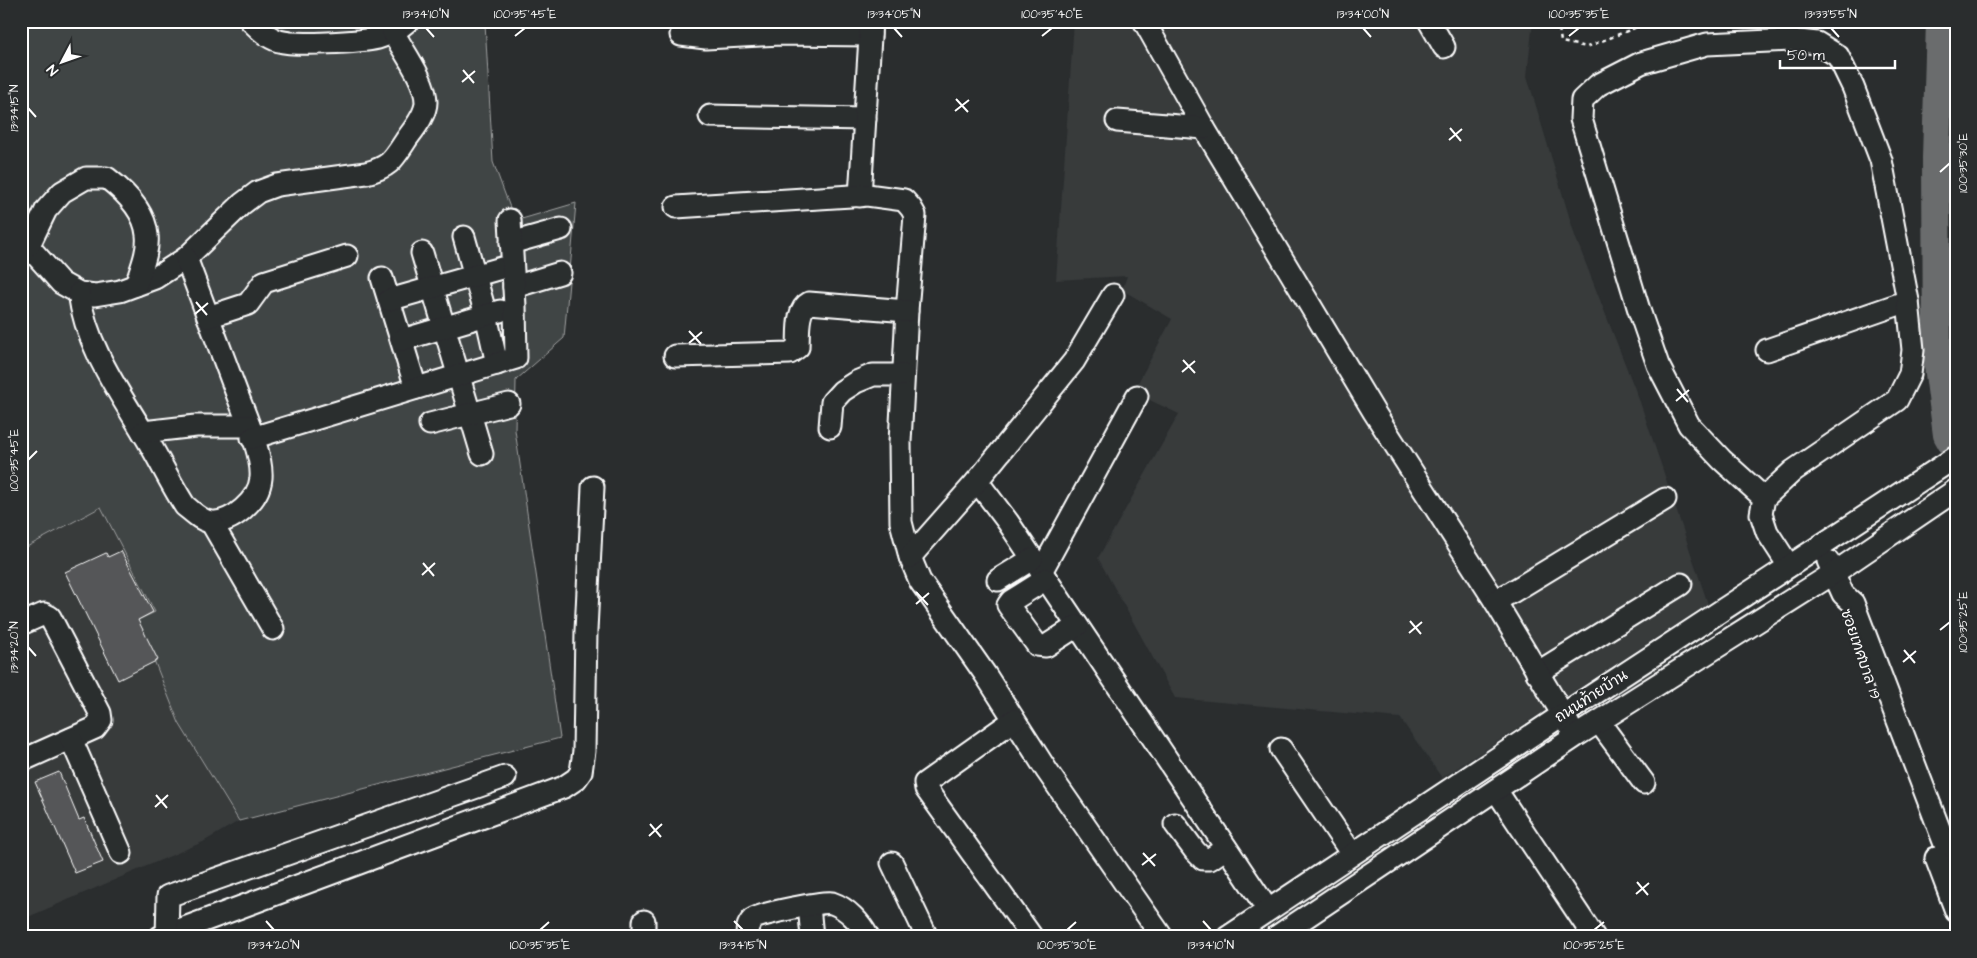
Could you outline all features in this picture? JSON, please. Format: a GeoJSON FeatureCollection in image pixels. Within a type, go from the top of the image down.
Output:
{"type":"FeatureCollection","features":[{"type":"Feature","properties":{"kind":"street"},"geometry":{"type":"LineString","coordinates":[[136,285],[146,251],[147,234],[141,214],[121,189],[107,178],[86,178],[62,192],[46,210],[25,241],[62,283],[79,293],[95,295],[120,291],[155,278],[186,258],[242,204],[258,192],[277,185],[366,174],[379,170],[391,162],[421,118],[426,103],[422,84],[400,27],[378,38],[357,41],[300,43],[279,42],[265,34],[251,21]]}},
{"type":"Feature","properties":{"kind":"street"},"geometry":{"type":"LineString","coordinates":[[1144,21],[1204,128],[1374,412],[1495,601],[1576,736]]}},
{"type":"Feature","properties":{"kind":"street"},"geometry":{"type":"LineString","coordinates":[[1428,21],[1444,47]]}},
{"type":"Feature","properties":{"kind":"street"},"geometry":{"type":"LineString","coordinates":[[681,35],[706,38],[871,28],[860,196]]}},
{"type":"Feature","properties":{"kind":"street"},"geometry":{"type":"LineString","coordinates":[[1764,498],[1722,460],[1689,425],[1658,365],[1639,310],[1581,119],[1582,100],[1598,85],[1641,63],[1707,44],[1790,40],[1817,43],[1838,56],[1853,87],[1881,160],[1908,301],[1913,350],[1910,374],[1897,400],[1793,471],[1764,498],[1761,514],[1767,532],[1789,566]]}},
{"type":"Feature","properties":{"kind":"street"},"geometry":{"type":"LineString","coordinates":[[710,116],[865,119]]}},
{"type":"Feature","properties":{"kind":"street"},"geometry":{"type":"LineString","coordinates":[[1117,120],[1204,128]]}},
{"type":"Feature","properties":{"kind":"street"},"geometry":{"type":"LineString","coordinates":[[676,207],[860,196],[904,200],[911,208],[915,215],[907,311],[900,442],[901,522],[910,557],[920,582],[985,674],[1047,772],[1162,937]]}},
{"type":"Feature","properties":{"kind":"street"},"geometry":{"type":"LineString","coordinates":[[143,432],[196,426],[251,432],[416,388],[516,358],[515,296],[510,220]]}},
{"type":"Feature","properties":{"kind":"street"},"geometry":{"type":"LineString","coordinates":[[511,243],[561,229]]}},
{"type":"Feature","properties":{"kind":"street"},"geometry":{"type":"LineString","coordinates":[[464,237],[486,315],[497,364]]}},
{"type":"Feature","properties":{"kind":"street"},"geometry":{"type":"LineString","coordinates":[[422,253],[482,454]]}},
{"type":"Feature","properties":{"kind":"street"},"geometry":{"type":"LineString","coordinates":[[208,317],[248,304],[264,282],[347,256]]}},
{"type":"Feature","properties":{"kind":"street"},"geometry":{"type":"LineString","coordinates":[[79,293],[81,308],[98,357],[185,506],[200,518],[211,522],[232,518],[245,508],[256,491],[261,479],[259,458],[186,258]]}},
{"type":"Feature","properties":{"kind":"street"},"geometry":{"type":"LineString","coordinates":[[389,300],[512,265]]}},
{"type":"Feature","properties":{"kind":"street"},"geometry":{"type":"LineString","coordinates":[[402,340],[486,315],[515,296],[560,273]]}},
{"type":"Feature","properties":{"kind":"street"},"geometry":{"type":"LineString","coordinates":[[382,278],[416,388]]}},
{"type":"Feature","properties":{"kind":"street"},"geometry":{"type":"LineString","coordinates":[[910,557],[977,481],[1074,360],[1112,295]]}},
{"type":"Feature","properties":{"kind":"street"},"geometry":{"type":"LineString","coordinates":[[1767,350],[1908,301]]}},
{"type":"Feature","properties":{"kind":"street"},"geometry":{"type":"LineString","coordinates":[[675,356],[790,353],[798,347],[801,312],[803,306],[809,303],[907,311]]}},
{"type":"Feature","properties":{"kind":"street"},"geometry":{"type":"LineString","coordinates":[[830,427],[832,402],[842,391],[856,382],[873,375],[903,374]]}},
{"type":"Feature","properties":{"kind":"street"},"geometry":{"type":"LineString","coordinates":[[1077,626],[1046,646],[1041,647],[1037,645],[1008,605],[1040,570],[1137,396]]}},
{"type":"Feature","properties":{"kind":"street"},"geometry":{"type":"LineString","coordinates":[[430,424],[509,404]]}},
{"type":"Feature","properties":{"kind":"street"},"geometry":{"type":"LineString","coordinates":[[1942,466],[1951,493]]}},
{"type":"Feature","properties":{"kind":"street","name":"ถนนท้ายบ้าน"},"geometry":{"type":"LineString","coordinates":[[1228,937],[1942,466]]}},
{"type":"Feature","properties":{"kind":"street"},"geometry":{"type":"LineString","coordinates":[[977,481],[1040,570],[1268,910]]}},
{"type":"Feature","properties":{"kind":"street"},"geometry":{"type":"LineString","coordinates":[[506,777],[168,896],[164,936],[564,787],[576,778],[581,772],[584,751],[586,631],[594,487]]}},
{"type":"Feature","properties":{"kind":"street","name":"ถนนท้ายบ้าน"},"geometry":{"type":"LineString","coordinates":[[1276,937],[1576,736],[1834,573],[1951,493]]}},
{"type":"Feature","properties":{"kind":"street"},"geometry":{"type":"LineString","coordinates":[[1495,601],[1665,500]]}},
{"type":"Feature","properties":{"kind":"street"},"geometry":{"type":"LineString","coordinates":[[211,522],[273,629]]}},
{"type":"Feature","properties":{"kind":"street"},"geometry":{"type":"LineString","coordinates":[[1821,545],[1843,594]]}},
{"type":"Feature","properties":{"kind":"street"},"geometry":{"type":"LineString","coordinates":[[998,580],[1040,570]]}},
{"type":"Feature","properties":{"kind":"street"},"geometry":{"type":"LineString","coordinates":[[1537,673],[1681,584]]}},
{"type":"Feature","properties":{"kind":"street","name":"ซอยเทศบาล 19"},"geometry":{"type":"LineString","coordinates":[[1843,594],[1853,603],[1956,873]]}},
{"type":"Feature","properties":{"kind":"street","name":"ซอยเทศบาล 19"},"geometry":{"type":"LineString","coordinates":[[1843,594],[1842,607],[1956,911]]}},
{"type":"Feature","properties":{"kind":"street"},"geometry":{"type":"LineString","coordinates":[[21,624],[44,614],[50,617],[100,713],[101,720],[95,728],[21,761]]}},
{"type":"Feature","properties":{"kind":"street"},"geometry":{"type":"LineString","coordinates":[[1014,720],[925,783],[926,789],[1032,937]]}},
{"type":"Feature","properties":{"kind":"street"},"geometry":{"type":"LineString","coordinates":[[1599,722],[1644,782]]}},
{"type":"Feature","properties":{"kind":"street"},"geometry":{"type":"LineString","coordinates":[[72,739],[121,853]]}},
{"type":"Feature","properties":{"kind":"street"},"geometry":{"type":"LineString","coordinates":[[1281,749],[1352,854]]}},
{"type":"Feature","properties":{"kind":"street"},"geometry":{"type":"LineString","coordinates":[[1496,790],[1594,937]]}},
{"type":"Feature","properties":{"kind":"street"},"geometry":{"type":"LineString","coordinates":[[1175,824],[1195,852],[1203,859],[1210,859],[1226,848]]}},
{"type":"Feature","properties":{"kind":"street"},"geometry":{"type":"LineString","coordinates":[[892,863],[926,937]]}},
{"type":"Feature","properties":{"kind":"street"},"geometry":{"type":"LineString","coordinates":[[747,937],[747,927],[754,918],[776,911],[830,903],[847,910],[868,937]]}},
{"type":"Feature","properties":{"kind":"street"},"geometry":{"type":"LineString","coordinates":[[809,906],[812,937]]}},
{"type":"Feature","properties":{"kind":"path"},"geometry":{"type":"LineString","coordinates":[[1558,21],[1561,42],[1587,47],[1652,21]]}},
{"type":"Feature","properties":{"kind":"shaded area"},"geometry":{"type":"Polygon","coordinates":[[[21,21],[466,21],[485,23],[493,162],[515,221],[576,203],[564,338],[516,380],[515,430],[560,738],[239,821],[179,723],[138,620],[155,612],[101,507],[21,550],[21,21]]]}},
{"type":"Feature","properties":{"kind":"shaded area"},"geometry":{"type":"Polygon","coordinates":[[[1074,21],[1533,21],[1527,76],[1575,236],[1640,402],[1708,604],[1442,778],[1400,718],[1175,698],[1098,558],[1179,414],[1133,392],[1172,319],[1122,290],[1127,276],[1056,280],[1074,21]]]}},
{"type":"Feature","properties":{"kind":"shaded area"},"geometry":{"type":"Polygon","coordinates":[[[101,507],[155,612],[179,723],[239,821],[203,842],[21,920],[21,550],[101,507]]]}},
{"type":"Feature","properties":{"kind":"building"},"geometry":{"type":"Polygon","coordinates":[[[121,551],[153,612],[138,620],[158,660],[118,680],[65,572],[106,553],[108,557],[121,551]]]}},
{"type":"Feature","properties":{"kind":"building"},"geometry":{"type":"Polygon","coordinates":[[[59,772],[79,820],[84,818],[103,862],[75,873],[35,782],[59,772]]]}},
{"type":"Feature","properties":{"kind":"waterway"},"geometry":{"type":"LineString","coordinates":[[1940,21],[1936,158],[1937,358],[1947,435],[1956,451]]}}]}
